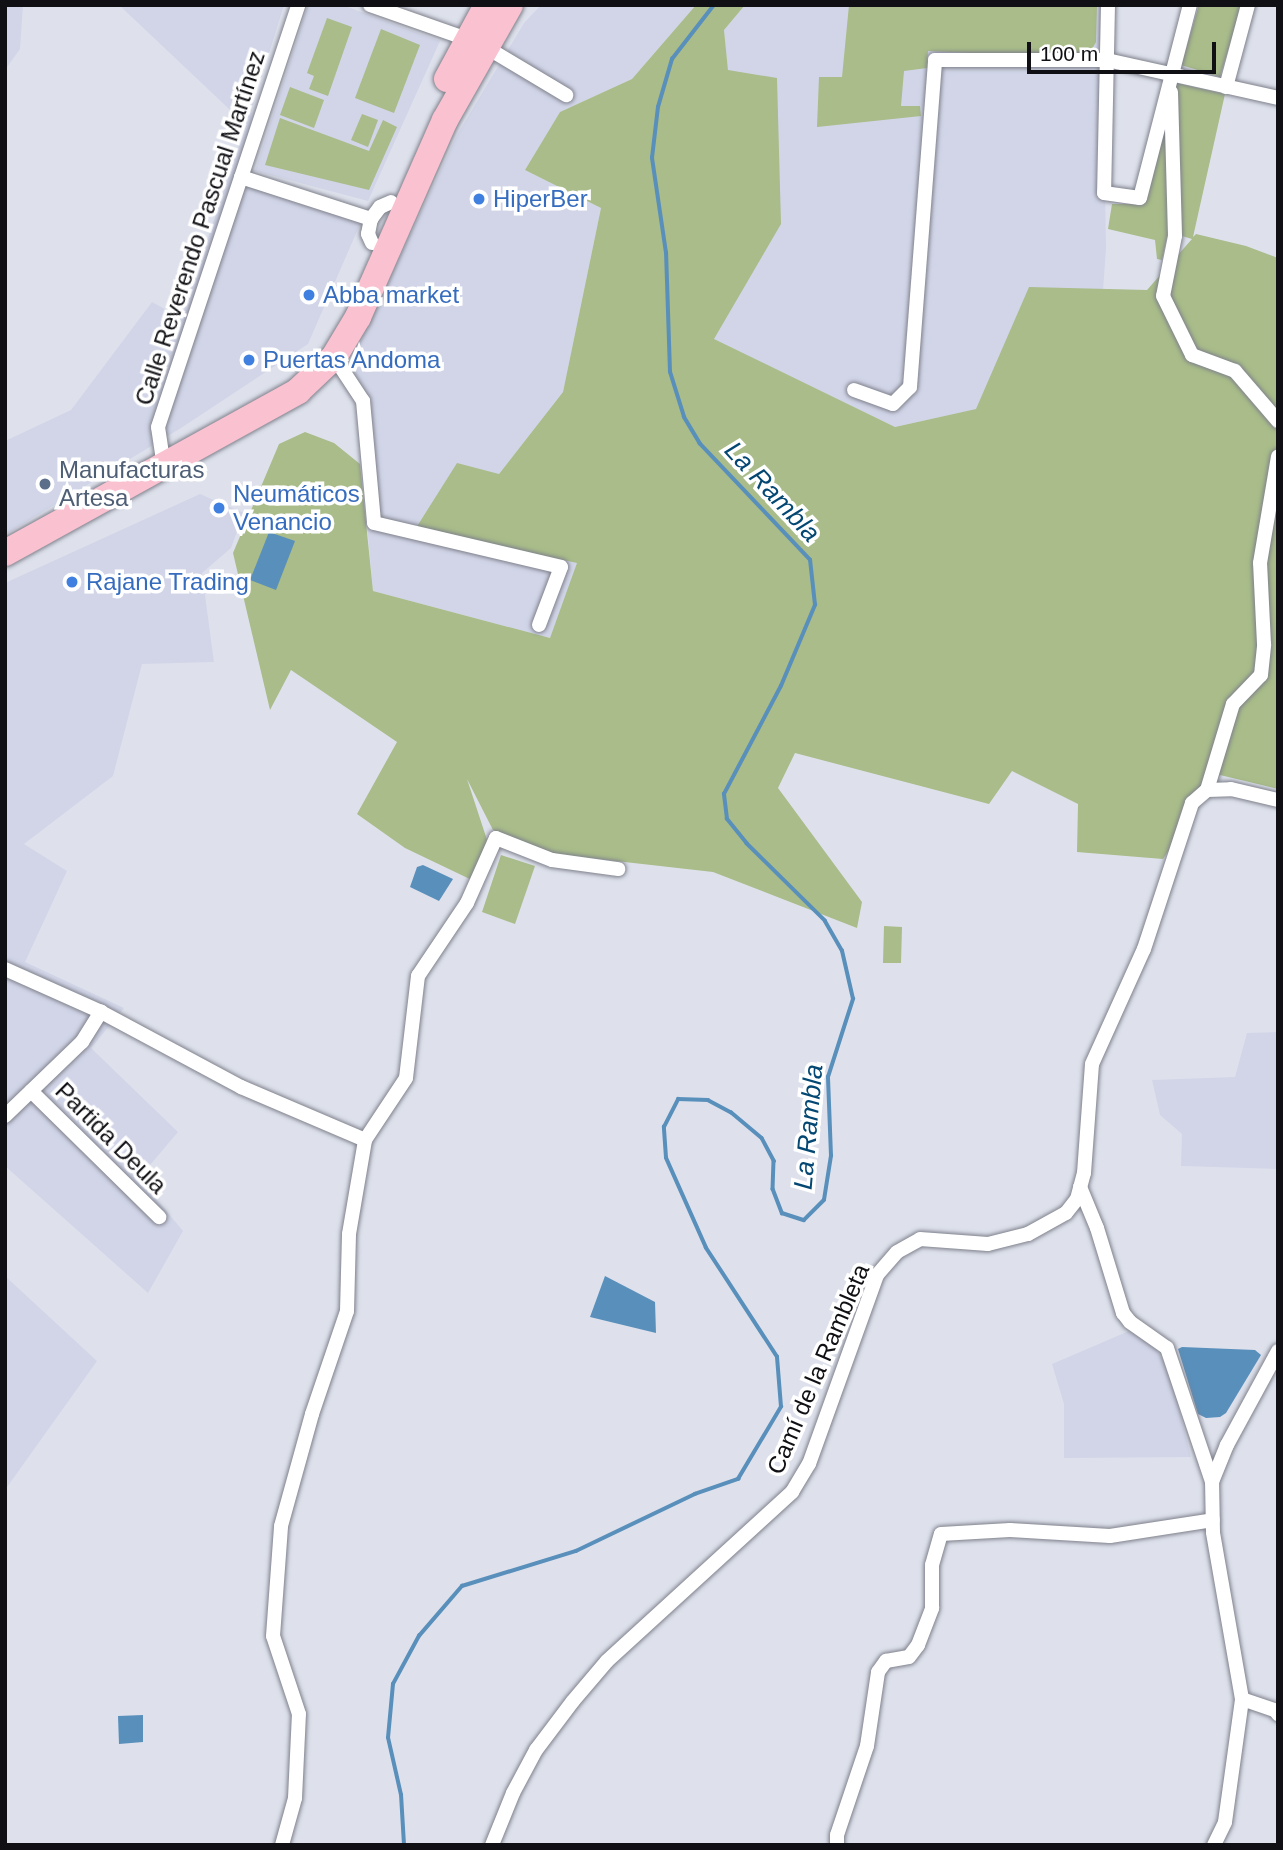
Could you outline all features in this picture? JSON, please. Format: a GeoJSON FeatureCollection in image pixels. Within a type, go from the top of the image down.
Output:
{"type":"FeatureCollection","features":[{"type":"Feature","properties":{"kind":"highway"},"geometry":{"type":"LineString","coordinates":[[10,549],[164,467],[298,391],[334,357],[358,317],[445,120],[476,43],[487,5]]}},
{"type":"Feature","properties":{"kind":"highway"},"geometry":{"type":"LineString","coordinates":[[253,415],[291,386],[321,347],[344,308],[372,231],[391,202],[476,43],[510,5]]}},
{"type":"Feature","properties":{"kind":"street","name":"Calle Reverendo Pascual Martínez"},"geometry":{"type":"LineString","coordinates":[[164,467],[158,427],[298,5]]}},
{"type":"Feature","properties":{"kind":"street"},"geometry":{"type":"LineString","coordinates":[[370,5],[476,43],[566,95]]}},
{"type":"Feature","properties":{"kind":"street"},"geometry":{"type":"LineString","coordinates":[[1108,5],[1104,193],[1140,198],[1191,5]]}},
{"type":"Feature","properties":{"kind":"street"},"geometry":{"type":"LineString","coordinates":[[1226,87],[1248,5]]}},
{"type":"Feature","properties":{"kind":"street"},"geometry":{"type":"LineString","coordinates":[[854,390],[893,404],[910,387],[935,60],[1107,60],[1278,98]]}},
{"type":"Feature","properties":{"kind":"street"},"geometry":{"type":"LineString","coordinates":[[1171,74],[1175,236],[1163,296],[1192,355],[1235,371],[1278,421]]}},
{"type":"Feature","properties":{"kind":"street"},"geometry":{"type":"LineString","coordinates":[[241,177],[372,231]]}},
{"type":"Feature","properties":{"kind":"street"},"geometry":{"type":"LineString","coordinates":[[334,357],[363,401],[374,523],[561,567],[539,625]]}},
{"type":"Feature","properties":{"kind":"street"},"geometry":{"type":"LineString","coordinates":[[1278,457],[1260,563],[1264,644],[1261,675],[1233,704],[1207,790],[1231,789],[1278,800]]}},
{"type":"Feature","properties":{"kind":"street","name":"Camí de la Rambleta"},"geometry":{"type":"LineString","coordinates":[[492,1845],[513,1793],[536,1749],[581,1691],[607,1661],[792,1492],[809,1464],[877,1275],[897,1252],[920,1239],[988,1244],[1028,1234],[1066,1213],[1077,1199],[1084,1172],[1092,1064],[1144,949],[1192,803],[1207,790]]}},
{"type":"Feature","properties":{"kind":"street"},"geometry":{"type":"LineString","coordinates":[[282,1845],[295,1798],[299,1714],[273,1636],[281,1526],[312,1414],[347,1311],[349,1234],[365,1140],[406,1078],[418,976],[467,903],[496,838],[552,860],[618,869]]}},
{"type":"Feature","properties":{"kind":"street"},"geometry":{"type":"LineString","coordinates":[[5,969],[101,1012],[241,1087],[365,1140]]}},
{"type":"Feature","properties":{"kind":"street","name":"Partida Deula"},"geometry":{"type":"LineString","coordinates":[[5,1116],[82,1042],[101,1012]]}},
{"type":"Feature","properties":{"kind":"street","name":"Partida Deula"},"geometry":{"type":"LineString","coordinates":[[31,1091],[159,1217]]}},
{"type":"Feature","properties":{"kind":"street"},"geometry":{"type":"LineString","coordinates":[[1080,1187],[1097,1228],[1123,1312],[1130,1322],[1167,1348],[1212,1482],[1213,1520],[1242,1699],[1237,1752],[1225,1822],[1214,1845]]}},
{"type":"Feature","properties":{"kind":"street"},"geometry":{"type":"LineString","coordinates":[[1212,1482],[1227,1445],[1278,1351]]}},
{"type":"Feature","properties":{"kind":"street"},"geometry":{"type":"LineString","coordinates":[[837,1845],[836,1835],[867,1746],[878,1672],[886,1661],[909,1657],[918,1645],[932,1608],[932,1565],[941,1534],[1010,1530],[1110,1536],[1213,1520]]}},
{"type":"Feature","properties":{"kind":"street"},"geometry":{"type":"LineString","coordinates":[[1242,1699],[1278,1714]]}},
{"type":"Feature","properties":{"kind":"shaded area"},"geometry":{"type":"Polygon","coordinates":[[[5,5],[23,5],[20,49],[5,70],[5,5]]]}},
{"type":"Feature","properties":{"kind":"shaded area"},"geometry":{"type":"Polygon","coordinates":[[[119,5],[284,5],[252,108],[246,186],[361,222],[308,344],[181,428],[5,535],[5,441],[71,410],[152,302],[181,318],[246,125],[119,5]]]}},
{"type":"Feature","properties":{"kind":"shaded area"},"geometry":{"type":"Polygon","coordinates":[[[308,5],[342,5],[440,41],[368,201],[255,171],[308,5]]]}},
{"type":"Feature","properties":{"kind":"shaded area"},"geometry":{"type":"Polygon","coordinates":[[[541,5],[696,5],[632,79],[560,112],[525,170],[601,208],[563,392],[499,474],[417,528],[578,563],[550,638],[373,591],[352,359],[457,135],[524,23],[541,5]]]}},
{"type":"Feature","properties":{"kind":"shaded area"},"geometry":{"type":"Polygon","coordinates":[[[745,5],[1102,5],[1106,248],[1103,291],[1029,288],[977,409],[895,427],[713,339],[781,223],[728,71],[724,30],[745,5]]]}},
{"type":"Feature","properties":{"kind":"shaded area"},"geometry":{"type":"Polygon","coordinates":[[[200,494],[244,513],[231,548],[202,573],[214,662],[142,664],[113,776],[24,844],[67,871],[25,962],[124,1008],[91,1048],[178,1132],[139,1178],[183,1231],[148,1293],[5,1166],[5,583],[200,494]]]}},
{"type":"Feature","properties":{"kind":"shaded area"},"geometry":{"type":"Polygon","coordinates":[[[1278,1032],[1278,1169],[1181,1166],[1182,1134],[1160,1115],[1152,1080],[1235,1077],[1247,1033],[1278,1032]]]}},
{"type":"Feature","properties":{"kind":"shaded area"},"geometry":{"type":"Polygon","coordinates":[[[5,1276],[97,1361],[5,1490],[5,1276]]]}},
{"type":"Feature","properties":{"kind":"shaded area"},"geometry":{"type":"Polygon","coordinates":[[[1129,1331],[1153,1345],[1169,1369],[1191,1457],[1064,1458],[1064,1404],[1052,1364],[1129,1331]]]}},
{"type":"Feature","properties":{"kind":"green space"},"geometry":{"type":"Polygon","coordinates":[[[696,5],[745,5],[724,30],[728,70],[777,78],[781,224],[714,339],[895,427],[976,409],[1029,287],[1147,290],[1192,239],[1182,236],[1176,83],[1225,94],[1193,237],[1196,234],[1246,246],[1278,258],[1278,789],[1220,775],[1163,859],[1077,852],[1078,804],[1012,771],[989,804],[795,753],[778,788],[862,902],[857,928],[713,872],[554,854],[493,830],[467,779],[492,855],[476,882],[405,848],[357,814],[397,742],[291,670],[270,710],[233,553],[279,444],[305,432],[334,443],[360,464],[373,591],[550,638],[577,563],[416,528],[457,463],[499,474],[563,392],[601,208],[525,170],[560,112],[632,79],[696,5]]]}},
{"type":"Feature","properties":{"kind":"green space"},"geometry":{"type":"Polygon","coordinates":[[[849,5],[1097,5],[1096,42],[1087,58],[928,51],[927,68],[904,71],[901,106],[920,106],[921,116],[817,127],[819,77],[842,77],[849,5]]]}},
{"type":"Feature","properties":{"kind":"green space"},"geometry":{"type":"Polygon","coordinates":[[[1199,5],[1242,5],[1220,77],[1181,65],[1199,5]]]}},
{"type":"Feature","properties":{"kind":"green space"},"geometry":{"type":"Polygon","coordinates":[[[327,18],[352,27],[328,96],[309,89],[314,76],[307,73],[327,18]]]}},
{"type":"Feature","properties":{"kind":"green space"},"geometry":{"type":"Polygon","coordinates":[[[381,29],[420,45],[394,113],[355,98],[381,29]]]}},
{"type":"Feature","properties":{"kind":"green space"},"geometry":{"type":"Polygon","coordinates":[[[290,87],[324,100],[314,128],[280,115],[290,87]]]}},
{"type":"Feature","properties":{"kind":"green space"},"geometry":{"type":"Polygon","coordinates":[[[1166,108],[1168,233],[1162,260],[1157,259],[1155,240],[1108,229],[1112,204],[1143,204],[1166,108]]]}},
{"type":"Feature","properties":{"kind":"green space"},"geometry":{"type":"Polygon","coordinates":[[[362,114],[378,120],[368,147],[351,140],[362,114]]]}},
{"type":"Feature","properties":{"kind":"green space"},"geometry":{"type":"Polygon","coordinates":[[[280,118],[369,151],[383,120],[397,127],[369,190],[265,165],[280,118]]]}},
{"type":"Feature","properties":{"kind":"green space"},"geometry":{"type":"Polygon","coordinates":[[[501,855],[535,866],[515,924],[482,912],[501,855]]]}},
{"type":"Feature","properties":{"kind":"green space"},"geometry":{"type":"Polygon","coordinates":[[[884,926],[902,927],[901,963],[883,963],[884,926]]]}},
{"type":"Feature","properties":{"kind":"water"},"geometry":{"type":"Polygon","coordinates":[[[269,532],[295,541],[276,590],[250,580],[269,532]]]}},
{"type":"Feature","properties":{"kind":"water"},"geometry":{"type":"Polygon","coordinates":[[[423,865],[453,879],[439,901],[410,887],[417,867],[423,865]]]}},
{"type":"Feature","properties":{"kind":"water"},"geometry":{"type":"Polygon","coordinates":[[[605,1276],[655,1302],[656,1333],[590,1317],[605,1276]]]}},
{"type":"Feature","properties":{"kind":"water"},"geometry":{"type":"Polygon","coordinates":[[[1178,1349],[1255,1350],[1261,1355],[1226,1413],[1220,1417],[1206,1418],[1198,1414],[1178,1349]]]}},
{"type":"Feature","properties":{"kind":"water"},"geometry":{"type":"Polygon","coordinates":[[[143,1715],[143,1742],[119,1744],[118,1716],[143,1715]]]}},
{"type":"Feature","properties":{"kind":"waterway","name":"La Rambla"},"geometry":{"type":"LineString","coordinates":[[404,1845],[401,1795],[388,1738],[393,1684],[419,1636],[462,1586],[576,1551],[695,1494],[738,1479],[781,1407],[777,1357],[706,1248],[666,1158],[664,1127],[678,1099],[708,1100],[731,1112],[762,1138],[774,1161],[773,1189],[782,1213],[804,1220],[824,1200],[831,1156],[828,1077],[853,999],[842,951],[825,921],[747,844],[727,819],[724,794],[781,686],[815,605],[810,560],[700,444],[684,417],[670,372],[666,253],[652,158],[658,107],[672,59],[714,5]]}},
{"type":"Feature","properties":{"kind":"place","name":"HiperBer"},"geometry":{"type":"Point","coordinates":[479,199]}},
{"type":"Feature","properties":{"kind":"place","name":"Abba market"},"geometry":{"type":"Point","coordinates":[309,295]}},
{"type":"Feature","properties":{"kind":"place","name":"Puertas Andoma"},"geometry":{"type":"Point","coordinates":[249,360]}},
{"type":"Feature","properties":{"kind":"place","name":"Manufacturas Artesa"},"geometry":{"type":"Point","coordinates":[45,484]}},
{"type":"Feature","properties":{"kind":"place","name":"Neumáticos Venancio"},"geometry":{"type":"Point","coordinates":[219,508]}},
{"type":"Feature","properties":{"kind":"place","name":"Rajane Trading"},"geometry":{"type":"Point","coordinates":[72,582]}}]}
